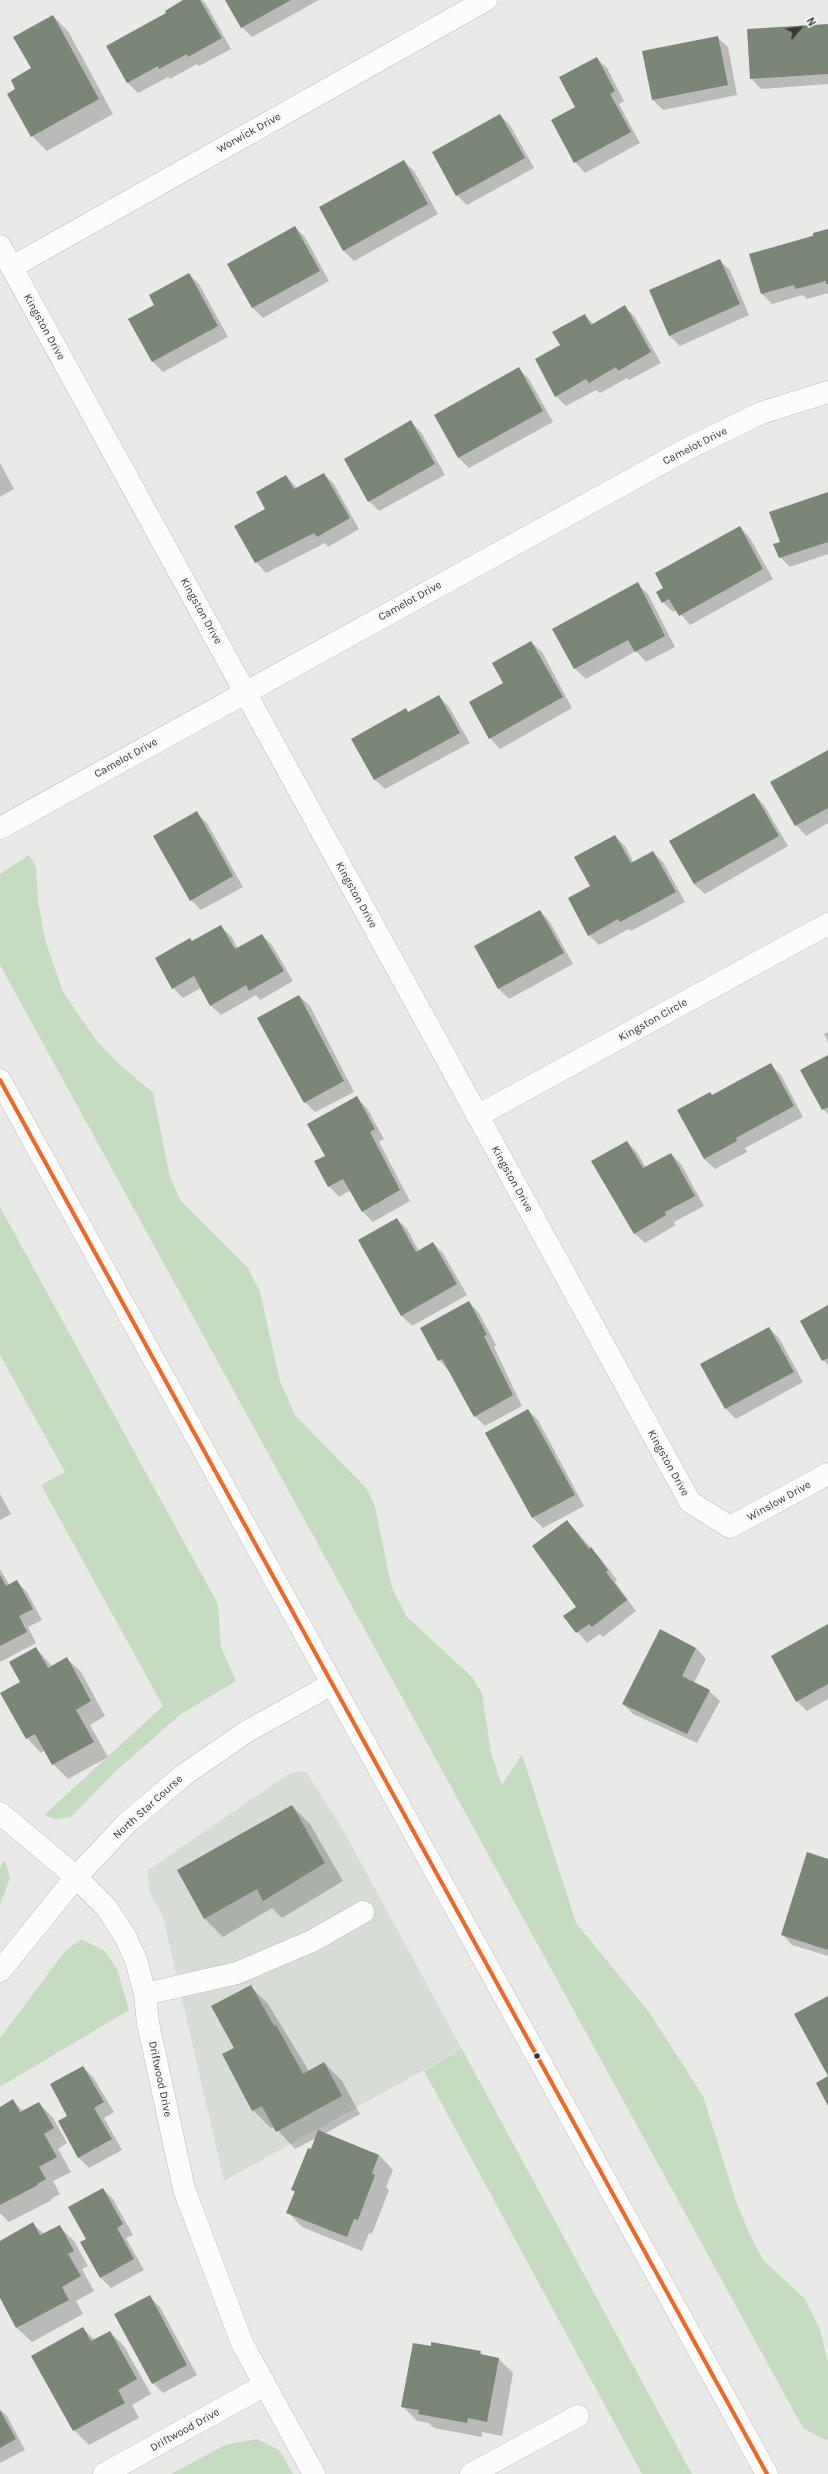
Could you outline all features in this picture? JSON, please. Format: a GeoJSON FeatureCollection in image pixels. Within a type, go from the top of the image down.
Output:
{"type":"FeatureCollection","features":[{"type":"Feature","properties":{"kind":"street","name":"Worwick Drive"},"geometry":{"type":"LineString","coordinates":[[12,267],[486,0]]}},
{"type":"Feature","properties":{"kind":"street","name":"Kingston Drive"},"geometry":{"type":"LineString","coordinates":[[0,246],[690,1502],[730,1527]]}},
{"type":"Feature","properties":{"kind":"street","name":"Camelot Drive"},"geometry":{"type":"LineString","coordinates":[[0,828],[687,449],[762,413],[828,392]]}},
{"type":"Feature","properties":{"kind":"street","name":"Kingston Circle"},"geometry":{"type":"LineString","coordinates":[[477,1116],[828,924]]}},
{"type":"Feature","properties":{"kind":"street"},"geometry":{"type":"LineString","coordinates":[[0,1080],[767,2474]]}},
{"type":"Feature","properties":{"kind":"street","name":"Winslow Drive"},"geometry":{"type":"LineString","coordinates":[[730,1527],[828,1474]]}},
{"type":"Feature","properties":{"kind":"street","name":"North Star Course"},"geometry":{"type":"LineString","coordinates":[[0,1972],[76,1877],[127,1823],[185,1774],[246,1732],[332,1684]]}},
{"type":"Feature","properties":{"kind":"street","name":"Driftwood Drive"},"geometry":{"type":"LineString","coordinates":[[0,1813],[76,1877],[106,1907],[125,1936],[136,1960],[145,1994],[148,2023],[184,2189],[242,2343],[314,2474]]}},
{"type":"Feature","properties":{"kind":"street"},"geometry":{"type":"LineString","coordinates":[[145,1994],[237,1973],[312,1941],[363,1912]]}},
{"type":"Feature","properties":{"kind":"street","name":"Driftwood Drive"},"geometry":{"type":"LineString","coordinates":[[104,2474],[266,2385]]}},
{"type":"Feature","properties":{"kind":"street"},"geometry":{"type":"LineString","coordinates":[[471,2474],[578,2416]]}},
{"type":"Feature","properties":{"kind":"shaded area"},"geometry":{"type":"Polygon","coordinates":[[[306,1771],[346,1835],[462,2049],[224,2181],[163,1917],[149,1891],[148,1870],[290,1773],[306,1771]]]}},
{"type":"Feature","properties":{"kind":"green space"},"geometry":{"type":"Polygon","coordinates":[[[29,855],[36,867],[38,901],[45,940],[63,992],[96,1040],[120,1065],[153,1093],[170,1177],[180,1200],[248,1268],[260,1292],[280,1381],[295,1415],[366,1488],[374,1503],[392,1588],[407,1617],[472,1677],[482,1693],[491,1753],[502,1785],[522,1754],[576,1923],[649,2012],[703,2096],[735,2198],[749,2233],[763,2260],[805,2299],[820,2329],[828,2363],[828,2439],[825,2440],[803,2428],[0,965],[0,874],[29,855]]]}},
{"type":"Feature","properties":{"kind":"green space"},"geometry":{"type":"Polygon","coordinates":[[[0,1207],[218,1604],[221,1647],[236,1681],[181,1714],[117,1770],[71,1817],[56,1819],[44,1815],[163,1706],[41,1485],[65,1472],[0,1355],[0,1207]]]}},
{"type":"Feature","properties":{"kind":"green space"},"geometry":{"type":"Polygon","coordinates":[[[5,1860],[10,1878],[0,1905],[0,1868],[5,1860]]]}},
{"type":"Feature","properties":{"kind":"green space"},"geometry":{"type":"Polygon","coordinates":[[[81,1939],[105,1951],[117,1969],[129,2010],[0,2087],[0,2038],[65,1951],[81,1939]]]}},
{"type":"Feature","properties":{"kind":"green space"},"geometry":{"type":"Polygon","coordinates":[[[462,2049],[692,2474],[642,2474],[424,2071],[462,2049]]]}},
{"type":"Feature","properties":{"kind":"green space"},"geometry":{"type":"Polygon","coordinates":[[[257,2439],[279,2450],[293,2474],[171,2474],[225,2445],[257,2439]]]}},
{"type":"Feature","properties":{"kind":"building"},"geometry":{"type":"Polygon","coordinates":[[[183,0],[200,0],[222,38],[188,57],[187,54],[159,69],[158,66],[127,83],[106,46],[166,13],[165,11],[183,0]]]}},
{"type":"Feature","properties":{"kind":"building"},"geometry":{"type":"Polygon","coordinates":[[[225,0],[291,0],[241,28],[225,0]]]}},
{"type":"Feature","properties":{"kind":"building"},"geometry":{"type":"Polygon","coordinates":[[[53,15],[99,99],[31,137],[7,94],[15,89],[11,80],[31,68],[13,37],[53,15]]]}},
{"type":"Feature","properties":{"kind":"building"},"geometry":{"type":"Polygon","coordinates":[[[828,24],[828,74],[750,79],[747,29],[828,24]]]}},
{"type":"Feature","properties":{"kind":"building"},"geometry":{"type":"Polygon","coordinates":[[[718,36],[728,85],[652,100],[642,51],[718,36]]]}},
{"type":"Feature","properties":{"kind":"building"},"geometry":{"type":"Polygon","coordinates":[[[597,57],[615,91],[610,94],[631,132],[574,163],[551,120],[575,107],[559,77],[597,57]]]}},
{"type":"Feature","properties":{"kind":"building"},"geometry":{"type":"Polygon","coordinates":[[[500,114],[525,158],[456,196],[432,152],[500,114]]]}},
{"type":"Feature","properties":{"kind":"building"},"geometry":{"type":"Polygon","coordinates":[[[404,160],[428,204],[343,251],[319,207],[404,160]]]}},
{"type":"Feature","properties":{"kind":"building"},"geometry":{"type":"Polygon","coordinates":[[[295,226],[320,271],[252,308],[227,264],[295,226]]]}},
{"type":"Feature","properties":{"kind":"building"},"geometry":{"type":"Polygon","coordinates":[[[828,229],[828,284],[826,284],[826,281],[796,289],[794,285],[761,294],[749,254],[813,236],[813,233],[828,229]]]}},
{"type":"Feature","properties":{"kind":"building"},"geometry":{"type":"Polygon","coordinates":[[[720,259],[740,304],[669,336],[649,290],[720,259]]]}},
{"type":"Feature","properties":{"kind":"building"},"geometry":{"type":"Polygon","coordinates":[[[189,273],[218,326],[152,362],[128,319],[154,305],[149,295],[189,273]]]}},
{"type":"Feature","properties":{"kind":"building"},"geometry":{"type":"Polygon","coordinates":[[[625,305],[651,352],[618,371],[616,367],[589,383],[586,379],[555,397],[535,359],[560,345],[552,332],[585,314],[591,325],[625,305]]]}},
{"type":"Feature","properties":{"kind":"building"},"geometry":{"type":"Polygon","coordinates":[[[519,367],[543,411],[458,458],[434,415],[519,367]]]}},
{"type":"Feature","properties":{"kind":"building"},"geometry":{"type":"Polygon","coordinates":[[[411,420],[435,464],[368,502],[344,459],[411,420]]]}},
{"type":"Feature","properties":{"kind":"building"},"geometry":{"type":"Polygon","coordinates":[[[324,473],[350,518],[317,537],[314,533],[255,563],[234,526],[265,509],[256,492],[286,475],[294,489],[324,473]]]}},
{"type":"Feature","properties":{"kind":"building"},"geometry":{"type":"Polygon","coordinates":[[[828,492],[828,542],[779,558],[773,544],[780,542],[769,512],[828,492]]]}},
{"type":"Feature","properties":{"kind":"building"},"geometry":{"type":"Polygon","coordinates":[[[740,526],[763,569],[679,616],[669,599],[662,603],[656,592],[663,588],[655,573],[740,526]]]}},
{"type":"Feature","properties":{"kind":"building"},"geometry":{"type":"Polygon","coordinates":[[[638,582],[665,636],[635,652],[628,640],[574,669],[552,629],[638,582]]]}},
{"type":"Feature","properties":{"kind":"building"},"geometry":{"type":"Polygon","coordinates":[[[531,641],[563,697],[489,739],[469,702],[503,683],[492,663],[531,641]]]}},
{"type":"Feature","properties":{"kind":"building"},"geometry":{"type":"Polygon","coordinates":[[[439,695],[460,733],[374,780],[351,739],[406,708],[408,712],[439,695]]]}},
{"type":"Feature","properties":{"kind":"building"},"geometry":{"type":"Polygon","coordinates":[[[828,750],[828,808],[795,826],[770,782],[828,750]]]}},
{"type":"Feature","properties":{"kind":"building"},"geometry":{"type":"Polygon","coordinates":[[[754,793],[779,836],[694,884],[669,841],[754,793]]]}},
{"type":"Feature","properties":{"kind":"building"},"geometry":{"type":"Polygon","coordinates":[[[197,811],[233,876],[190,901],[153,836],[197,811]]]}},
{"type":"Feature","properties":{"kind":"building"},"geometry":{"type":"Polygon","coordinates":[[[615,835],[631,863],[653,851],[676,892],[620,922],[618,919],[588,936],[568,898],[590,886],[574,857],[615,835]]]}},
{"type":"Feature","properties":{"kind":"building"},"geometry":{"type":"Polygon","coordinates":[[[540,910],[564,953],[498,989],[474,946],[540,910]]]}},
{"type":"Feature","properties":{"kind":"building"},"geometry":{"type":"Polygon","coordinates":[[[221,925],[235,949],[262,934],[284,971],[249,991],[246,985],[210,1006],[194,976],[172,989],[155,958],[190,938],[192,941],[221,925]]]}},
{"type":"Feature","properties":{"kind":"building"},"geometry":{"type":"Polygon","coordinates":[[[299,995],[344,1081],[304,1103],[257,1018],[299,995]]]}},
{"type":"Feature","properties":{"kind":"building"},"geometry":{"type":"Polygon","coordinates":[[[828,1055],[828,1107],[822,1110],[800,1070],[828,1055]]]}},
{"type":"Feature","properties":{"kind":"building"},"geometry":{"type":"Polygon","coordinates":[[[771,1063],[794,1106],[736,1138],[737,1141],[704,1159],[677,1110],[710,1092],[712,1095],[771,1063]]]}},
{"type":"Feature","properties":{"kind":"building"},"geometry":{"type":"Polygon","coordinates":[[[357,1096],[375,1129],[370,1132],[400,1190],[362,1212],[343,1179],[328,1187],[314,1161],[325,1156],[307,1124],[357,1096]]]}},
{"type":"Feature","properties":{"kind":"building"},"geometry":{"type":"Polygon","coordinates":[[[627,1141],[643,1168],[671,1153],[695,1196],[665,1212],[666,1215],[634,1234],[591,1161],[627,1141]]]}},
{"type":"Feature","properties":{"kind":"building"},"geometry":{"type":"Polygon","coordinates":[[[397,1218],[416,1252],[433,1242],[457,1284],[401,1316],[358,1240],[397,1218]]]}},
{"type":"Feature","properties":{"kind":"building"},"geometry":{"type":"Polygon","coordinates":[[[469,1301],[487,1335],[484,1336],[513,1395],[474,1417],[442,1359],[438,1361],[420,1328],[469,1301]]]}},
{"type":"Feature","properties":{"kind":"building"},"geometry":{"type":"Polygon","coordinates":[[[828,1305],[828,1358],[822,1361],[800,1321],[828,1305]]]}},
{"type":"Feature","properties":{"kind":"building"},"geometry":{"type":"Polygon","coordinates":[[[769,1327],[794,1372],[725,1409],[700,1364],[769,1327]]]}},
{"type":"Feature","properties":{"kind":"building"},"geometry":{"type":"Polygon","coordinates":[[[528,1409],[575,1495],[532,1518],[485,1433],[528,1409]]]}},
{"type":"Feature","properties":{"kind":"building"},"geometry":{"type":"Polygon","coordinates":[[[567,1520],[589,1549],[591,1547],[608,1570],[606,1572],[627,1600],[592,1627],[589,1624],[576,1633],[563,1616],[576,1607],[532,1546],[567,1520]]]}},
{"type":"Feature","properties":{"kind":"building"},"geometry":{"type":"Polygon","coordinates":[[[0,1575],[6,1586],[17,1580],[33,1609],[19,1616],[27,1632],[0,1646],[0,1575]]]}},
{"type":"Feature","properties":{"kind":"building"},"geometry":{"type":"Polygon","coordinates":[[[828,1624],[828,1684],[796,1702],[771,1656],[828,1624]]]}},
{"type":"Feature","properties":{"kind":"building"},"geometry":{"type":"Polygon","coordinates":[[[660,1629],[696,1648],[682,1676],[710,1690],[687,1734],[622,1704],[660,1629]]]}},
{"type":"Feature","properties":{"kind":"building"},"geometry":{"type":"Polygon","coordinates":[[[36,1647],[48,1668],[67,1657],[91,1701],[76,1710],[94,1742],[52,1765],[35,1734],[26,1739],[0,1693],[20,1682],[9,1662],[36,1647]]]}},
{"type":"Feature","properties":{"kind":"building"},"geometry":{"type":"Polygon","coordinates":[[[292,1805],[325,1863],[263,1901],[257,1889],[204,1919],[177,1870],[292,1805]]]}},
{"type":"Feature","properties":{"kind":"building"},"geometry":{"type":"Polygon","coordinates":[[[807,1852],[828,1859],[828,1950],[781,1935],[807,1852]]]}},
{"type":"Feature","properties":{"kind":"building"},"geometry":{"type":"Polygon","coordinates":[[[251,1985],[274,2026],[276,2025],[303,2074],[324,2062],[342,2096],[276,2132],[262,2106],[252,2111],[222,2054],[234,2048],[211,2006],[251,1985]]]}},
{"type":"Feature","properties":{"kind":"building"},"geometry":{"type":"Polygon","coordinates":[[[828,1996],[828,2076],[794,2014],[828,1996]]]}},
{"type":"Feature","properties":{"kind":"building"},"geometry":{"type":"Polygon","coordinates":[[[83,2066],[104,2102],[94,2108],[112,2139],[78,2158],[58,2121],[67,2116],[50,2084],[83,2066]]]}},
{"type":"Feature","properties":{"kind":"building"},"geometry":{"type":"Polygon","coordinates":[[[828,2076],[828,2106],[816,2083],[828,2076]]]}},
{"type":"Feature","properties":{"kind":"building"},"geometry":{"type":"Polygon","coordinates":[[[13,2099],[20,2112],[39,2102],[54,2128],[44,2134],[57,2157],[39,2167],[46,2179],[37,2184],[38,2185],[0,2205],[0,2107],[13,2099]]]}},
{"type":"Feature","properties":{"kind":"building"},"geometry":{"type":"Polygon","coordinates":[[[318,2130],[379,2155],[372,2173],[375,2175],[358,2220],[354,2219],[347,2237],[286,2213],[295,2191],[291,2190],[308,2148],[311,2149],[318,2130]]]}},
{"type":"Feature","properties":{"kind":"building"},"geometry":{"type":"Polygon","coordinates":[[[103,2188],[123,2224],[117,2228],[134,2259],[100,2278],[80,2242],[86,2239],[68,2207],[103,2188]]]}},
{"type":"Feature","properties":{"kind":"building"},"geometry":{"type":"Polygon","coordinates":[[[33,2222],[40,2235],[60,2225],[74,2251],[68,2254],[81,2276],[62,2287],[69,2300],[16,2328],[0,2298],[0,2241],[33,2222]]]}},
{"type":"Feature","properties":{"kind":"building"},"geometry":{"type":"Polygon","coordinates":[[[150,2295],[187,2365],[152,2384],[114,2314],[150,2295]]]}},
{"type":"Feature","properties":{"kind":"building"},"geometry":{"type":"Polygon","coordinates":[[[83,2327],[91,2341],[110,2331],[137,2379],[118,2390],[125,2403],[73,2431],[31,2356],[83,2327]]]}},
{"type":"Feature","properties":{"kind":"building"},"geometry":{"type":"Polygon","coordinates":[[[431,2342],[481,2351],[480,2354],[499,2358],[487,2422],[468,2418],[467,2423],[418,2414],[419,2410],[401,2407],[413,2343],[431,2346],[431,2342]]]}},
{"type":"Feature","properties":{"kind":"building"},"geometry":{"type":"Polygon","coordinates":[[[0,2410],[16,2439],[0,2448],[0,2410]]]}},
{"type":"Feature","properties":{"kind":"transit line"},"geometry":{"type":"LineString","coordinates":[[0,1080],[767,2474]]}}]}
